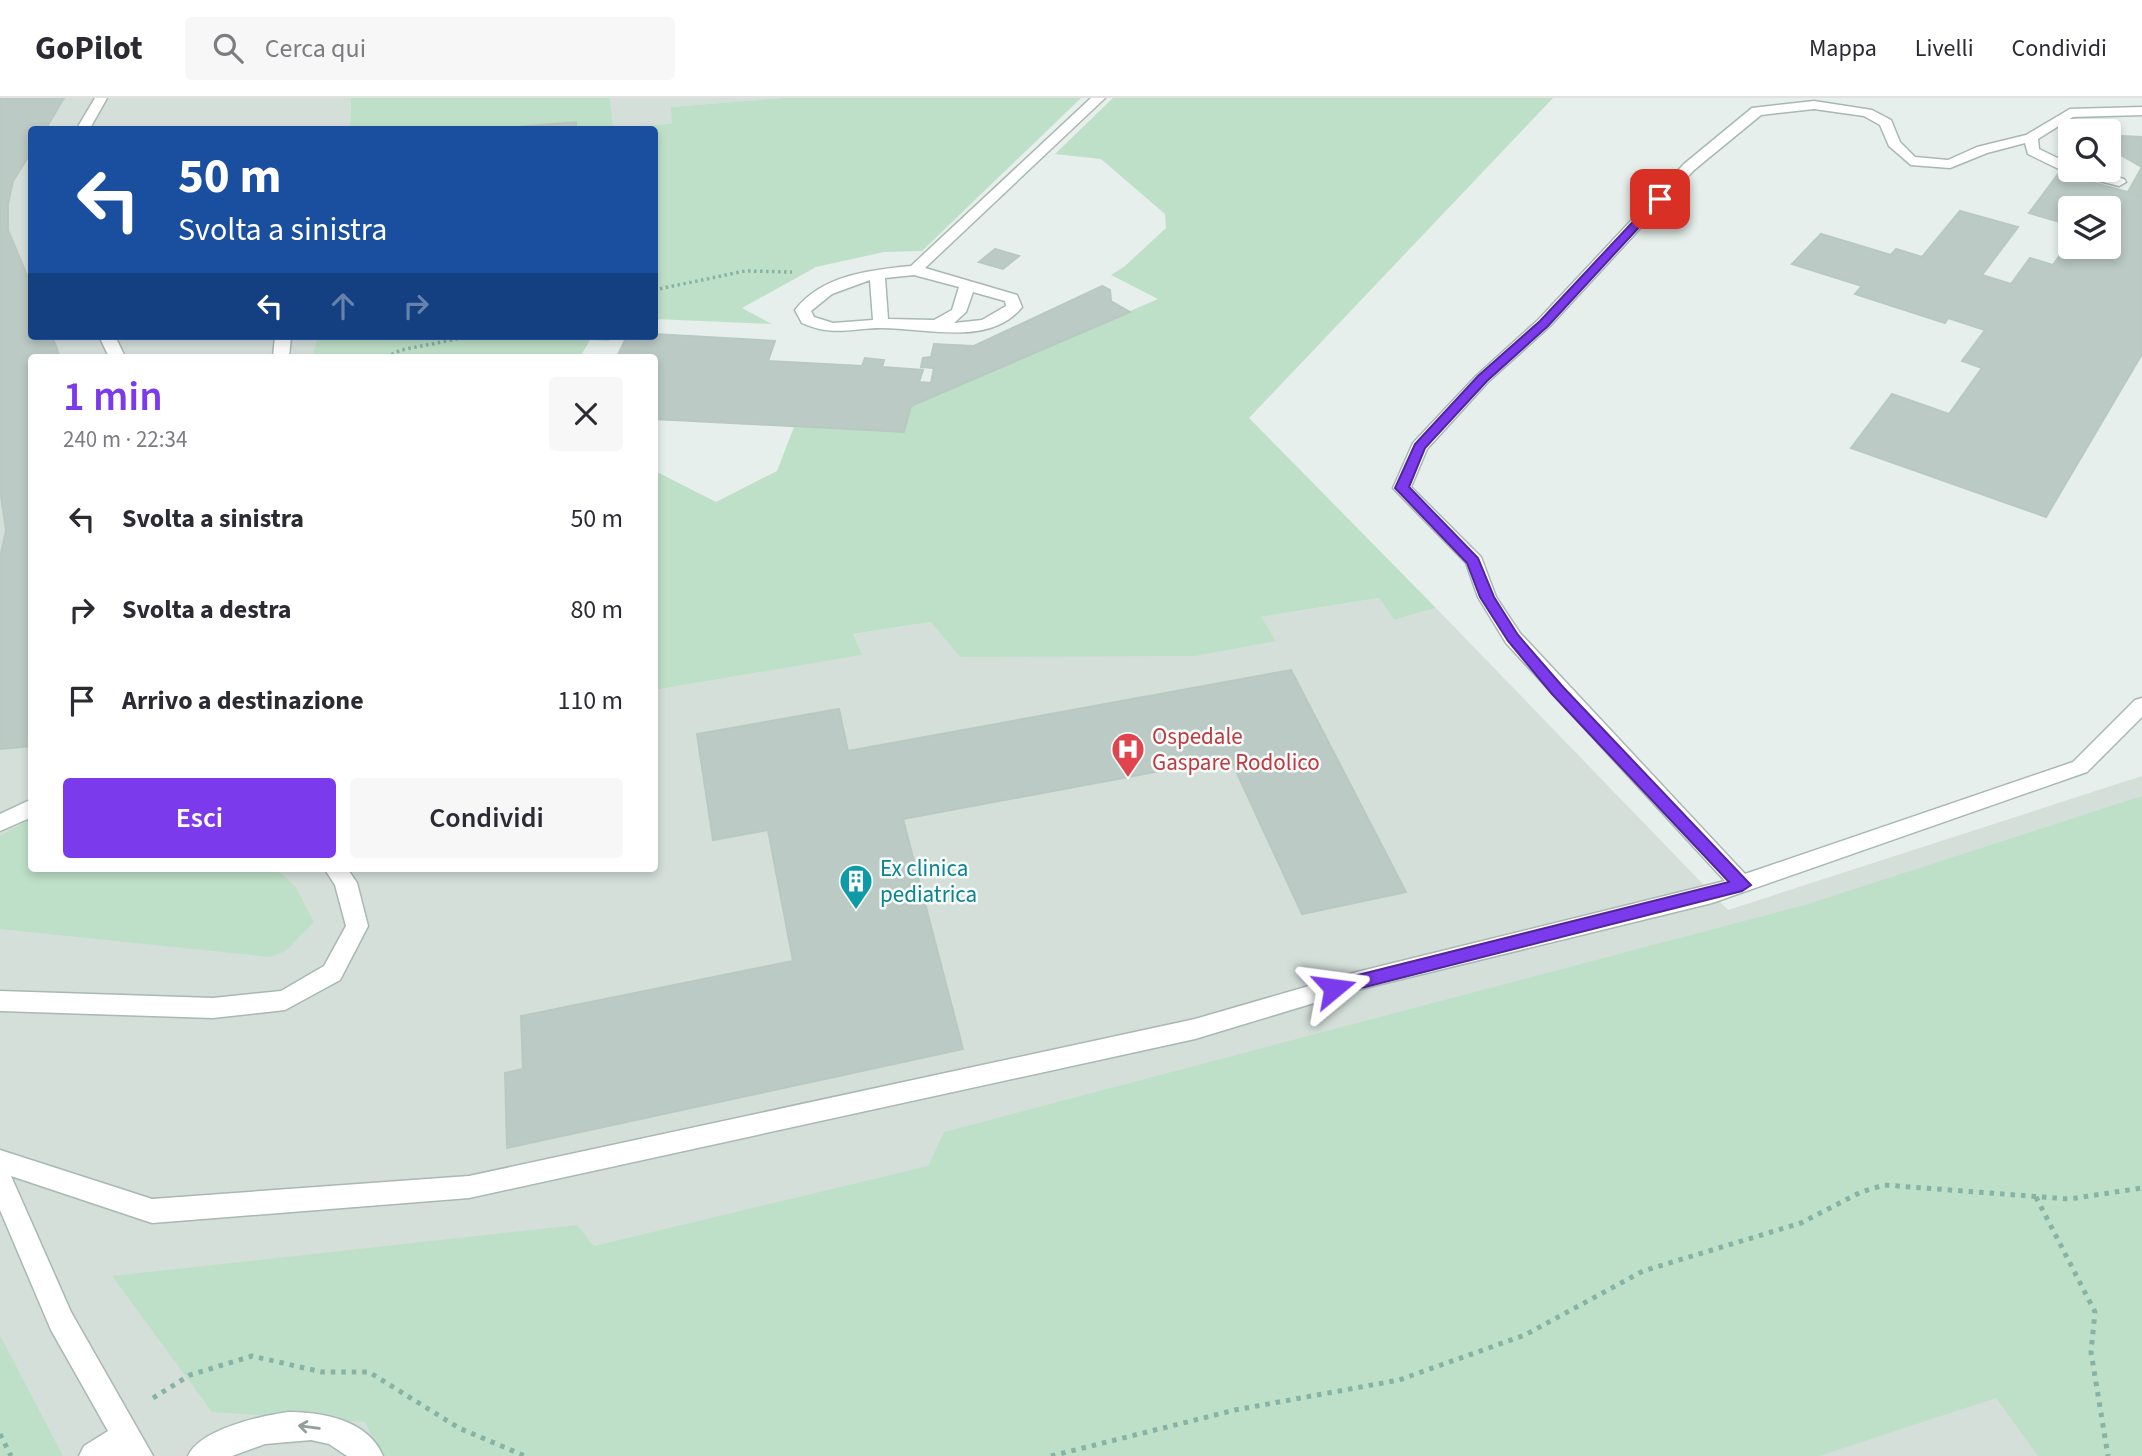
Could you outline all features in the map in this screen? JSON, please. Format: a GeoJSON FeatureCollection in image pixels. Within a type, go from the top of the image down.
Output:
{"type":"FeatureCollection","features":[{"type":"Feature","properties":{"kind":"lane"},"geometry":{"type":"LineString","coordinates":[[84,126],[101,98]]}},
{"type":"Feature","properties":{"kind":"lane"},"geometry":{"type":"LineString","coordinates":[[915,270],[1099,98]]}},
{"type":"Feature","properties":{"kind":"lane"},"geometry":{"type":"LineString","coordinates":[[1742,885],[1558,690],[1513,638],[1487,597],[1474,561],[1402,488],[1419,447],[1482,379],[1544,323],[1689,167],[1757,111],[1814,105],[1867,113],[1886,123],[1894,143],[1912,161],[1950,164],[1983,150],[2031,138],[2070,113],[2142,111]]}},
{"type":"Feature","properties":{"kind":"lane"},"geometry":{"type":"LineString","coordinates":[[2031,138],[2033,151],[2058,163]]}},
{"type":"Feature","properties":{"kind":"lane"},"geometry":{"type":"LineString","coordinates":[[915,270],[1012,298],[1014,307],[1005,317],[965,329],[881,323],[856,329],[818,326],[807,320],[803,310],[815,297],[841,284],[877,274],[915,270]]}},
{"type":"Feature","properties":{"kind":"lane"},"geometry":{"type":"LineString","coordinates":[[877,274],[881,323]]}},
{"type":"Feature","properties":{"kind":"lane"},"geometry":{"type":"LineString","coordinates":[[936,325],[952,318],[966,300],[967,285]]}},
{"type":"Feature","properties":{"kind":"lane"},"geometry":{"type":"LineString","coordinates":[[0,1161],[152,1211],[381,1196],[469,1187],[1195,1029],[1357,981],[1742,885],[2080,767],[2142,705]]}},
{"type":"Feature","properties":{"kind":"lane"},"geometry":{"type":"LineString","coordinates":[[0,823],[28,809]]}},
{"type":"Feature","properties":{"kind":"lane"},"geometry":{"type":"LineString","coordinates":[[0,1001],[213,1009],[285,1000],[332,973],[357,926],[346,883],[338,872]]}},
{"type":"Feature","properties":{"kind":"lane"},"geometry":{"type":"LineString","coordinates":[[0,1180],[61,1321],[131,1446],[94,1456]]}},
{"type":"Feature","properties":{"kind":"lane"},"geometry":{"type":"LineString","coordinates":[[203,1456],[222,1444],[263,1429],[295,1426],[331,1430],[359,1445],[368,1456]]}},
{"type":"Feature","properties":{"kind":"path"},"geometry":{"type":"LineString","coordinates":[[658,289],[745,271],[797,272]]}},
{"type":"Feature","properties":{"kind":"path"},"geometry":{"type":"LineString","coordinates":[[394,354],[453,340]]}},
{"type":"Feature","properties":{"kind":"path"},"geometry":{"type":"LineString","coordinates":[[1051,1456],[1235,1410],[1399,1380],[1525,1335],[1643,1271],[1801,1223],[1861,1192],[1884,1185],[2069,1199],[2142,1188]]}},
{"type":"Feature","properties":{"kind":"path"},"geometry":{"type":"LineString","coordinates":[[2036,1197],[2095,1312],[2091,1352],[2108,1456]]}},
{"type":"Feature","properties":{"kind":"path"},"geometry":{"type":"LineString","coordinates":[[0,1434],[11,1456]]}},
{"type":"Feature","properties":{"kind":"shaded area"},"geometry":{"type":"Polygon","coordinates":[[[0,98],[351,98],[350,126],[28,126],[28,340],[317,340],[313,354],[28,354],[28,872],[658,872],[658,689],[861,655],[853,634],[931,622],[1276,641],[1260,617],[1379,598],[1394,620],[1436,608],[1728,910],[2142,776],[2142,1456],[0,1456],[0,98]]]}},
{"type":"Feature","properties":{"kind":"shaded area"},"geometry":{"type":"Polygon","coordinates":[[[610,98],[781,98],[672,107],[672,123],[612,126],[610,98]]]}},
{"type":"Feature","properties":{"kind":"green space"},"geometry":{"type":"Polygon","coordinates":[[[351,98],[610,98],[613,126],[350,126],[351,98]]]}},
{"type":"Feature","properties":{"kind":"green space"},"geometry":{"type":"Polygon","coordinates":[[[781,98],[1081,98],[922,251],[884,252],[816,267],[742,308],[772,324],[658,319],[658,126],[642,126],[672,123],[671,107],[781,98]]]}},
{"type":"Feature","properties":{"kind":"green space"},"geometry":{"type":"Polygon","coordinates":[[[1113,98],[1553,98],[1249,418],[1436,608],[1394,620],[1379,598],[1261,617],[1276,641],[1195,656],[960,657],[931,622],[853,634],[862,655],[658,689],[658,473],[716,502],[777,471],[794,427],[903,432],[911,406],[1158,299],[1111,275],[1125,266],[1166,228],[1165,214],[1101,159],[1055,154],[1113,98]]]}},
{"type":"Feature","properties":{"kind":"green space"},"geometry":{"type":"Polygon","coordinates":[[[317,340],[590,340],[582,354],[313,354],[317,340]]]}},
{"type":"Feature","properties":{"kind":"green space"},"geometry":{"type":"Polygon","coordinates":[[[2142,796],[2142,1456],[2038,1456],[1996,1398],[1819,1456],[381,1456],[365,1422],[212,1412],[112,1276],[577,1225],[594,1246],[928,1166],[944,1132],[1808,904],[2142,796]]]}},
{"type":"Feature","properties":{"kind":"green space"},"geometry":{"type":"Polygon","coordinates":[[[28,820],[28,872],[279,872],[295,886],[314,922],[286,951],[270,957],[0,929],[0,836],[28,820]]]}},
{"type":"Feature","properties":{"kind":"green space"},"geometry":{"type":"Polygon","coordinates":[[[0,1335],[63,1456],[0,1456],[0,1335]]]}},
{"type":"Feature","properties":{"kind":"building"},"geometry":{"type":"Polygon","coordinates":[[[0,98],[64,98],[47,126],[28,126],[28,157],[13,181],[8,204],[8,230],[28,278],[28,340],[54,340],[59,354],[28,354],[28,746],[0,749],[0,558],[6,530],[0,490],[0,98]]]}},
{"type":"Feature","properties":{"kind":"building"},"geometry":{"type":"Polygon","coordinates":[[[576,122],[576,126],[530,126],[576,122]]]}},
{"type":"Feature","properties":{"kind":"building"},"geometry":{"type":"Polygon","coordinates":[[[2121,137],[2142,137],[2142,167],[2121,155],[2121,137]]]}},
{"type":"Feature","properties":{"kind":"building"},"geometry":{"type":"Polygon","coordinates":[[[2142,167],[2142,196],[2128,192],[2142,167]]]}},
{"type":"Feature","properties":{"kind":"building"},"geometry":{"type":"Polygon","coordinates":[[[2058,174],[2058,182],[2091,182],[2142,196],[2142,354],[2046,517],[1851,448],[1892,394],[1949,414],[1982,368],[1962,361],[1985,330],[1948,318],[1945,323],[1855,294],[1862,286],[1792,264],[1821,234],[1891,255],[1896,249],[1922,257],[1960,211],[2018,227],[1982,275],[2011,284],[2030,258],[2053,265],[2058,258],[2121,259],[2121,196],[2058,196],[2058,221],[2029,213],[2058,174]]]}},
{"type":"Feature","properties":{"kind":"building"},"geometry":{"type":"Polygon","coordinates":[[[995,249],[1019,256],[1003,269],[979,262],[995,249]]]}},
{"type":"Feature","properties":{"kind":"building"},"geometry":{"type":"Polygon","coordinates":[[[1102,286],[1110,290],[1111,301],[1130,312],[911,406],[904,432],[658,419],[658,354],[618,354],[625,340],[658,340],[658,334],[775,341],[768,361],[862,366],[865,358],[884,360],[882,367],[923,370],[919,382],[931,383],[934,368],[921,367],[923,358],[931,357],[934,344],[974,346],[1102,286]]]}},
{"type":"Feature","properties":{"kind":"building","name":"Ex clinica pediatrica"},"geometry":{"type":"Polygon","coordinates":[[[1291,670],[1406,892],[1302,914],[1230,758],[903,819],[963,1049],[507,1148],[505,1073],[523,1069],[521,1016],[793,961],[768,830],[713,840],[697,734],[839,709],[848,751],[1291,670]]]}},
{"type":"Feature","properties":{"kind":"place","name":"Ospedale Gaspare Rodolico"},"geometry":{"type":"Point","coordinates":[1128,779]}},
{"type":"Feature","properties":{"kind":"place","name":"Ex clinica pediatrica"},"geometry":{"type":"Point","coordinates":[856,911]}},
{"type":"Feature","properties":{"kind":"route"},"geometry":{"type":"LineString","coordinates":[[1334,988],[1742,885],[1682,824],[1513,638],[1487,597],[1474,561],[1402,488],[1419,447],[1482,379],[1544,323],[1660,199]]}}]}
